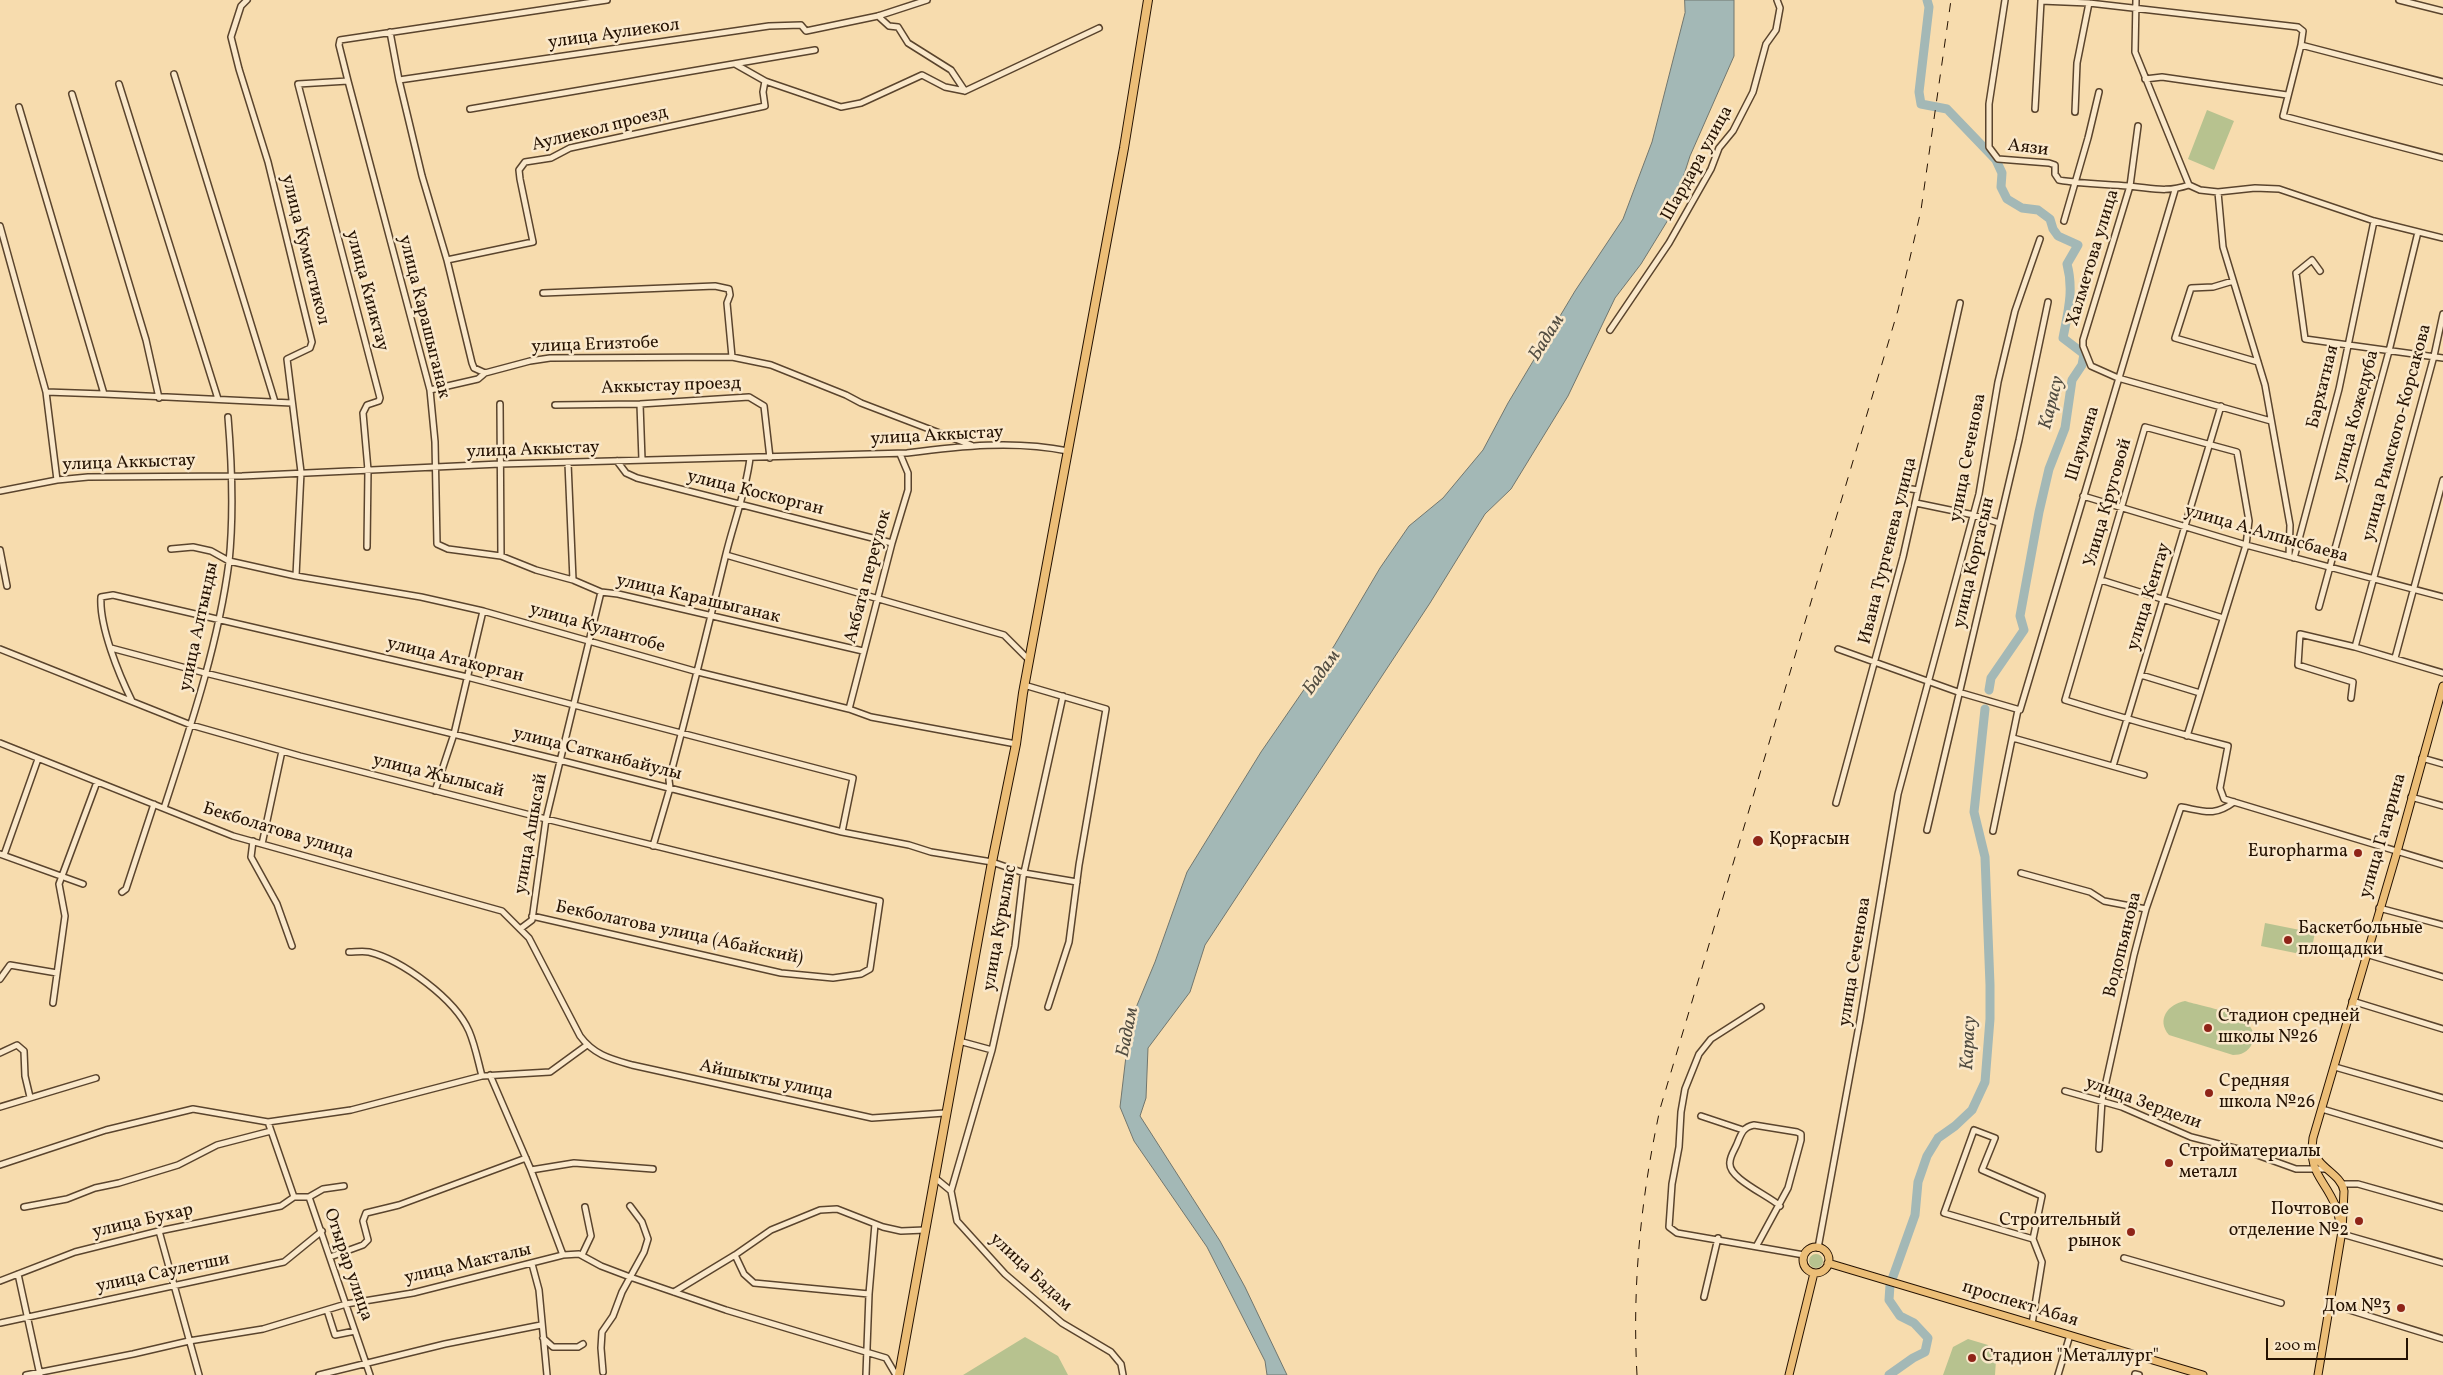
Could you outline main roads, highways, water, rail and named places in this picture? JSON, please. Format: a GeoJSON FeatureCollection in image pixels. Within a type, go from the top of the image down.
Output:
{"type":"FeatureCollection","features":[{"type":"Feature","properties":{"kind":"highway"},"geometry":{"type":"LineString","coordinates":[[897,1375],[992,862],[1016,744],[1024,685],[1068,451],[1148,0]]}},
{"type":"Feature","properties":{"kind":"main road","name":"улица Гагарина"},"geometry":{"type":"LineString","coordinates":[[2342,1234],[2335,1206],[2314,1170],[2311,1155],[2313,1138],[2397,852],[2422,758],[2440,710],[2443,686]]}},
{"type":"Feature","properties":{"kind":"main road"},"geometry":{"type":"LineString","coordinates":[[2313,1138],[2314,1154],[2336,1177],[2328,1180],[2323,1185]]}},
{"type":"Feature","properties":{"kind":"main road","name":"улица Гагарина"},"geometry":{"type":"LineString","coordinates":[[2318,1375],[2342,1234],[2343,1184],[2336,1177]]}},
{"type":"Feature","properties":{"kind":"main road"},"geometry":{"type":"LineString","coordinates":[[2335,1206],[2340,1207],[2344,1204]]}},
{"type":"Feature","properties":{"kind":"main road"},"geometry":{"type":"LineString","coordinates":[[1818,1248],[1826,1254],[1828,1263],[1823,1271],[1814,1273],[1805,1268],[1804,1255],[1809,1250],[1818,1248]]}},
{"type":"Feature","properties":{"kind":"main road","name":"проспект Абая"},"geometry":{"type":"LineString","coordinates":[[1828,1263],[2190,1373],[2203,1375]]}},
{"type":"Feature","properties":{"kind":"main road"},"geometry":{"type":"LineString","coordinates":[[1789,1375],[1814,1273]]}},
{"type":"Feature","properties":{"kind":"water","name":"Бадам"},"geometry":{"type":"Polygon","coordinates":[[[1685,0],[1734,0],[1734,56],[1690,156],[1671,215],[1641,264],[1615,298],[1568,396],[1511,489],[1485,514],[1430,603],[1205,945],[1190,992],[1148,1048],[1146,1098],[1140,1116],[1220,1241],[1245,1287],[1287,1375],[1267,1375],[1265,1361],[1207,1247],[1134,1141],[1120,1107],[1130,1022],[1155,962],[1187,872],[1261,752],[1334,646],[1380,568],[1409,526],[1443,498],[1483,450],[1508,403],[1575,291],[1623,219],[1652,142],[1685,13],[1685,0]]]}},
{"type":"Feature","properties":{"kind":"waterway","name":"Карасу"},"geometry":{"type":"LineString","coordinates":[[1927,0],[1929,7],[1919,92],[1921,104],[1947,109],[1996,160],[2002,173],[2001,187],[2007,199],[2022,208],[2038,210],[2050,219],[2053,229],[2058,236],[2078,245],[2067,264],[2070,292],[2063,338],[2084,354],[2082,365],[2072,380],[2065,428],[2049,469],[2039,512],[2020,616],[2024,630],[1991,678],[1989,690]]}},
{"type":"Feature","properties":{"kind":"waterway","name":"Карасу"},"geometry":{"type":"LineString","coordinates":[[1889,1375],[1925,1352],[1928,1338],[1914,1323],[1900,1316],[1889,1300],[1890,1285],[1915,1215],[1918,1182],[1927,1156],[1938,1138],[1955,1126],[1972,1110],[1985,1082],[1990,1019],[1985,857],[1974,812],[1985,709]]}},
{"type":"Feature","properties":{"kind":"railway"},"geometry":{"type":"LineString","coordinates":[[1637,1375],[1637,1274],[1643,1208],[1660,1109],[1898,310],[1921,210],[1951,0]]}},
{"type":"Feature","properties":{"kind":"place","name":"Қорғасын"},"geometry":{"type":"Point","coordinates":[1758,841]}},
{"type":"Feature","properties":{"kind":"place","name":"Europharma"},"geometry":{"type":"Point","coordinates":[2358,853]}},
{"type":"Feature","properties":{"kind":"place","name":"Баскетбольные площадки"},"geometry":{"type":"Point","coordinates":[2288,940]}},
{"type":"Feature","properties":{"kind":"place","name":"Стадион средней школы №26"},"geometry":{"type":"Point","coordinates":[2208,1028]}},
{"type":"Feature","properties":{"kind":"place","name":"Средняя школа №26"},"geometry":{"type":"Point","coordinates":[2209,1093]}},
{"type":"Feature","properties":{"kind":"place","name":"Стройматериалы металл"},"geometry":{"type":"Point","coordinates":[2169,1163]}},
{"type":"Feature","properties":{"kind":"place","name":"Почтовое отделение №2"},"geometry":{"type":"Point","coordinates":[2359,1221]}},
{"type":"Feature","properties":{"kind":"place","name":"Строительный рынок"},"geometry":{"type":"Point","coordinates":[2131,1232]}},
{"type":"Feature","properties":{"kind":"place","name":"Дом №3"},"geometry":{"type":"Point","coordinates":[2401,1308]}},
{"type":"Feature","properties":{"kind":"place","name":"Стадион \"Металлург\""},"geometry":{"type":"Point","coordinates":[1972,1358]}}]}
